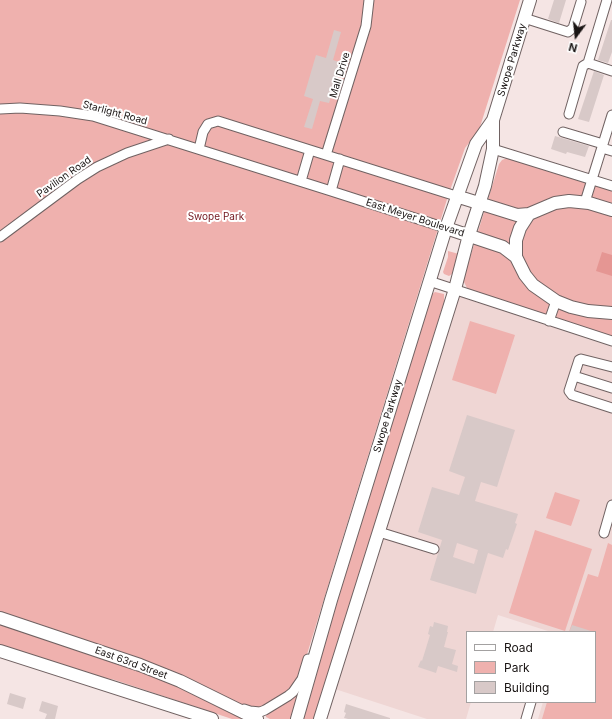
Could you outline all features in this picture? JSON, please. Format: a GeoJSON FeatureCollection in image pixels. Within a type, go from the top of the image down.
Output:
{"type":"FeatureCollection","features":[{"type":"Feature","properties":{"kind":"main road","name":"Swope Parkway"},"geometry":{"type":"LineString","coordinates":[[320,719],[455,290],[469,235],[485,186],[493,149],[493,120],[530,0]]}},
{"type":"Feature","properties":{"kind":"main road","name":"Swope Parkway"},"geometry":{"type":"LineString","coordinates":[[297,719],[331,600],[456,196],[476,144],[493,120]]}},
{"type":"Feature","properties":{"kind":"main road"},"geometry":{"type":"LineString","coordinates":[[456,196],[517,216],[529,214],[555,203],[569,201],[601,205],[612,210]]}},
{"type":"Feature","properties":{"kind":"main road"},"geometry":{"type":"LineString","coordinates":[[516,257],[516,240],[520,228],[529,214]]}},
{"type":"Feature","properties":{"kind":"main road","name":"East Meyer Boulevard"},"geometry":{"type":"LineString","coordinates":[[446,228],[503,247],[516,257],[525,275],[533,285],[556,301],[571,307],[588,311],[612,313]]}},
{"type":"Feature","properties":{"kind":"main road","name":"East 63rd Street"},"geometry":{"type":"LineString","coordinates":[[0,618],[140,665],[200,690],[257,719]]}},
{"type":"Feature","properties":{"kind":"main road"},"geometry":{"type":"LineString","coordinates":[[0,651],[212,719]]}},
{"type":"Feature","properties":{"kind":"street","name":"Mall Drive"},"geometry":{"type":"LineString","coordinates":[[326,155],[366,26],[369,0]]}},
{"type":"Feature","properties":{"kind":"street"},"geometry":{"type":"LineString","coordinates":[[569,114],[584,66],[588,63],[607,0]]}},
{"type":"Feature","properties":{"kind":"street"},"geometry":{"type":"LineString","coordinates":[[524,18],[568,32],[573,28],[581,2]]}},
{"type":"Feature","properties":{"kind":"street"},"geometry":{"type":"LineString","coordinates":[[588,63],[612,71]]}},
{"type":"Feature","properties":{"kind":"street","name":"Starlight Road"},"geometry":{"type":"LineString","coordinates":[[0,110],[20,108],[52,110],[93,116],[199,149]]}},
{"type":"Feature","properties":{"kind":"street"},"geometry":{"type":"LineString","coordinates":[[585,202],[612,115]]}},
{"type":"Feature","properties":{"kind":"street"},"geometry":{"type":"LineString","coordinates":[[199,149],[203,132],[208,124],[218,121],[456,196]]}},
{"type":"Feature","properties":{"kind":"street"},"geometry":{"type":"LineString","coordinates":[[563,132],[612,151]]}},
{"type":"Feature","properties":{"kind":"street","name":"Pavilion Road"},"geometry":{"type":"LineString","coordinates":[[0,237],[78,179],[97,167],[127,153],[169,140]]}},
{"type":"Feature","properties":{"kind":"street","name":"East Meyer Boulevard"},"geometry":{"type":"LineString","coordinates":[[199,149],[446,228]]}},
{"type":"Feature","properties":{"kind":"street"},"geometry":{"type":"LineString","coordinates":[[493,149],[612,186]]}},
{"type":"Feature","properties":{"kind":"street"},"geometry":{"type":"LineString","coordinates":[[301,181],[310,150]]}},
{"type":"Feature","properties":{"kind":"street"},"geometry":{"type":"LineString","coordinates":[[331,191],[340,159]]}},
{"type":"Feature","properties":{"kind":"street"},"geometry":{"type":"LineString","coordinates":[[429,281],[612,341]]}},
{"type":"Feature","properties":{"kind":"street"},"geometry":{"type":"LineString","coordinates":[[549,321],[556,301]]}},
{"type":"Feature","properties":{"kind":"street"},"geometry":{"type":"LineString","coordinates":[[612,367],[581,359],[569,391],[572,395],[612,408]]}},
{"type":"Feature","properties":{"kind":"street"},"geometry":{"type":"LineString","coordinates":[[574,376],[612,388]]}},
{"type":"Feature","properties":{"kind":"street"},"geometry":{"type":"LineString","coordinates":[[604,533],[612,505]]}},
{"type":"Feature","properties":{"kind":"street"},"geometry":{"type":"LineString","coordinates":[[379,532],[434,549]]}},
{"type":"Feature","properties":{"kind":"street"},"geometry":{"type":"LineString","coordinates":[[200,690],[254,712],[265,710],[288,696],[293,692],[302,679],[317,632],[331,600]]}},
{"type":"Feature","properties":{"kind":"street"},"geometry":{"type":"LineString","coordinates":[[526,719],[531,703]]}},
{"type":"Feature","properties":{"kind":"shaded area"},"geometry":{"type":"Polygon","coordinates":[[[602,252],[612,255],[612,276],[596,271],[602,252]]]}},
{"type":"Feature","properties":{"kind":"shaded area"},"geometry":{"type":"Polygon","coordinates":[[[458,296],[612,347],[612,719],[538,719],[543,703],[596,703],[596,631],[548,631],[498,615],[493,631],[466,631],[466,703],[471,703],[466,719],[427,719],[335,689],[458,296]]]}},
{"type":"Feature","properties":{"kind":"green space","name":"Swope Park"},"geometry":{"type":"Polygon","coordinates":[[[0,0],[520,0],[479,130],[465,148],[448,196],[300,677],[288,690],[270,703],[258,708],[242,706],[141,662],[0,612],[0,0]]]}},
{"type":"Feature","properties":{"kind":"green space"},"geometry":{"type":"Polygon","coordinates":[[[507,158],[612,191],[612,340],[468,290],[463,280],[499,164],[502,160],[507,158]]]}},
{"type":"Feature","properties":{"kind":"green space"},"geometry":{"type":"Polygon","coordinates":[[[448,251],[459,254],[452,274],[449,276],[443,272],[448,257],[448,251]]]}},
{"type":"Feature","properties":{"kind":"green space"},"geometry":{"type":"Polygon","coordinates":[[[435,292],[444,294],[444,302],[314,719],[303,719],[313,687],[319,656],[431,295],[435,292]]]}},
{"type":"Feature","properties":{"kind":"green space"},"geometry":{"type":"Polygon","coordinates":[[[470,321],[515,335],[496,394],[452,380],[470,321]]]}},
{"type":"Feature","properties":{"kind":"green space"},"geometry":{"type":"Polygon","coordinates":[[[555,492],[580,500],[571,526],[546,518],[555,492]]]}},
{"type":"Feature","properties":{"kind":"green space"},"geometry":{"type":"Polygon","coordinates":[[[535,530],[592,549],[565,631],[509,613],[535,530]]]}},
{"type":"Feature","properties":{"kind":"green space"},"geometry":{"type":"Polygon","coordinates":[[[608,543],[612,545],[612,719],[542,719],[547,703],[596,703],[596,631],[569,631],[588,574],[598,577],[608,543]]]}},
{"type":"Feature","properties":{"kind":"green space"},"geometry":{"type":"Polygon","coordinates":[[[0,624],[159,677],[249,719],[232,719],[115,680],[97,676],[0,646],[0,624]]]}},
{"type":"Feature","properties":{"kind":"green space"},"geometry":{"type":"Polygon","coordinates":[[[296,693],[299,695],[291,719],[270,719],[266,717],[266,714],[296,693]]]}},
{"type":"Feature","properties":{"kind":"building"},"geometry":{"type":"Polygon","coordinates":[[[554,0],[566,0],[559,23],[548,19],[554,0]]]}},
{"type":"Feature","properties":{"kind":"building"},"geometry":{"type":"Polygon","coordinates":[[[611,20],[612,52],[608,63],[598,60],[611,20]]]}},
{"type":"Feature","properties":{"kind":"building"},"geometry":{"type":"Polygon","coordinates":[[[334,30],[341,32],[333,60],[342,63],[329,103],[320,101],[312,129],[304,127],[313,99],[304,96],[316,55],[326,58],[334,30]]]}},
{"type":"Feature","properties":{"kind":"building"},"geometry":{"type":"Polygon","coordinates":[[[594,71],[604,75],[589,122],[578,119],[594,71]]]}},
{"type":"Feature","properties":{"kind":"building"},"geometry":{"type":"Polygon","coordinates":[[[555,136],[589,146],[585,157],[567,152],[566,154],[551,149],[555,136]]]}},
{"type":"Feature","properties":{"kind":"building"},"geometry":{"type":"Polygon","coordinates":[[[467,415],[515,430],[497,487],[481,482],[475,501],[518,514],[515,523],[517,524],[508,550],[506,549],[503,558],[488,553],[476,594],[430,580],[442,540],[418,532],[432,487],[459,495],[465,477],[449,471],[467,415]],[[457,543],[453,557],[474,564],[478,550],[457,543]]]}},
{"type":"Feature","properties":{"kind":"building"},"geometry":{"type":"Polygon","coordinates":[[[434,622],[448,626],[444,647],[456,650],[452,664],[458,666],[457,672],[438,666],[436,673],[418,667],[421,660],[422,661],[430,635],[428,634],[430,626],[433,627],[434,622]]]}},
{"type":"Feature","properties":{"kind":"building"},"geometry":{"type":"Polygon","coordinates":[[[572,625],[591,631],[569,631],[572,625]]]}},
{"type":"Feature","properties":{"kind":"building"},"geometry":{"type":"Polygon","coordinates":[[[10,693],[26,698],[23,709],[7,704],[10,693]]]}},
{"type":"Feature","properties":{"kind":"building"},"geometry":{"type":"Polygon","coordinates":[[[42,701],[58,706],[55,719],[45,719],[47,714],[39,711],[42,701]]]}},
{"type":"Feature","properties":{"kind":"building"},"geometry":{"type":"Polygon","coordinates":[[[346,704],[390,719],[344,718],[346,713],[344,712],[346,704]]]}}]}
